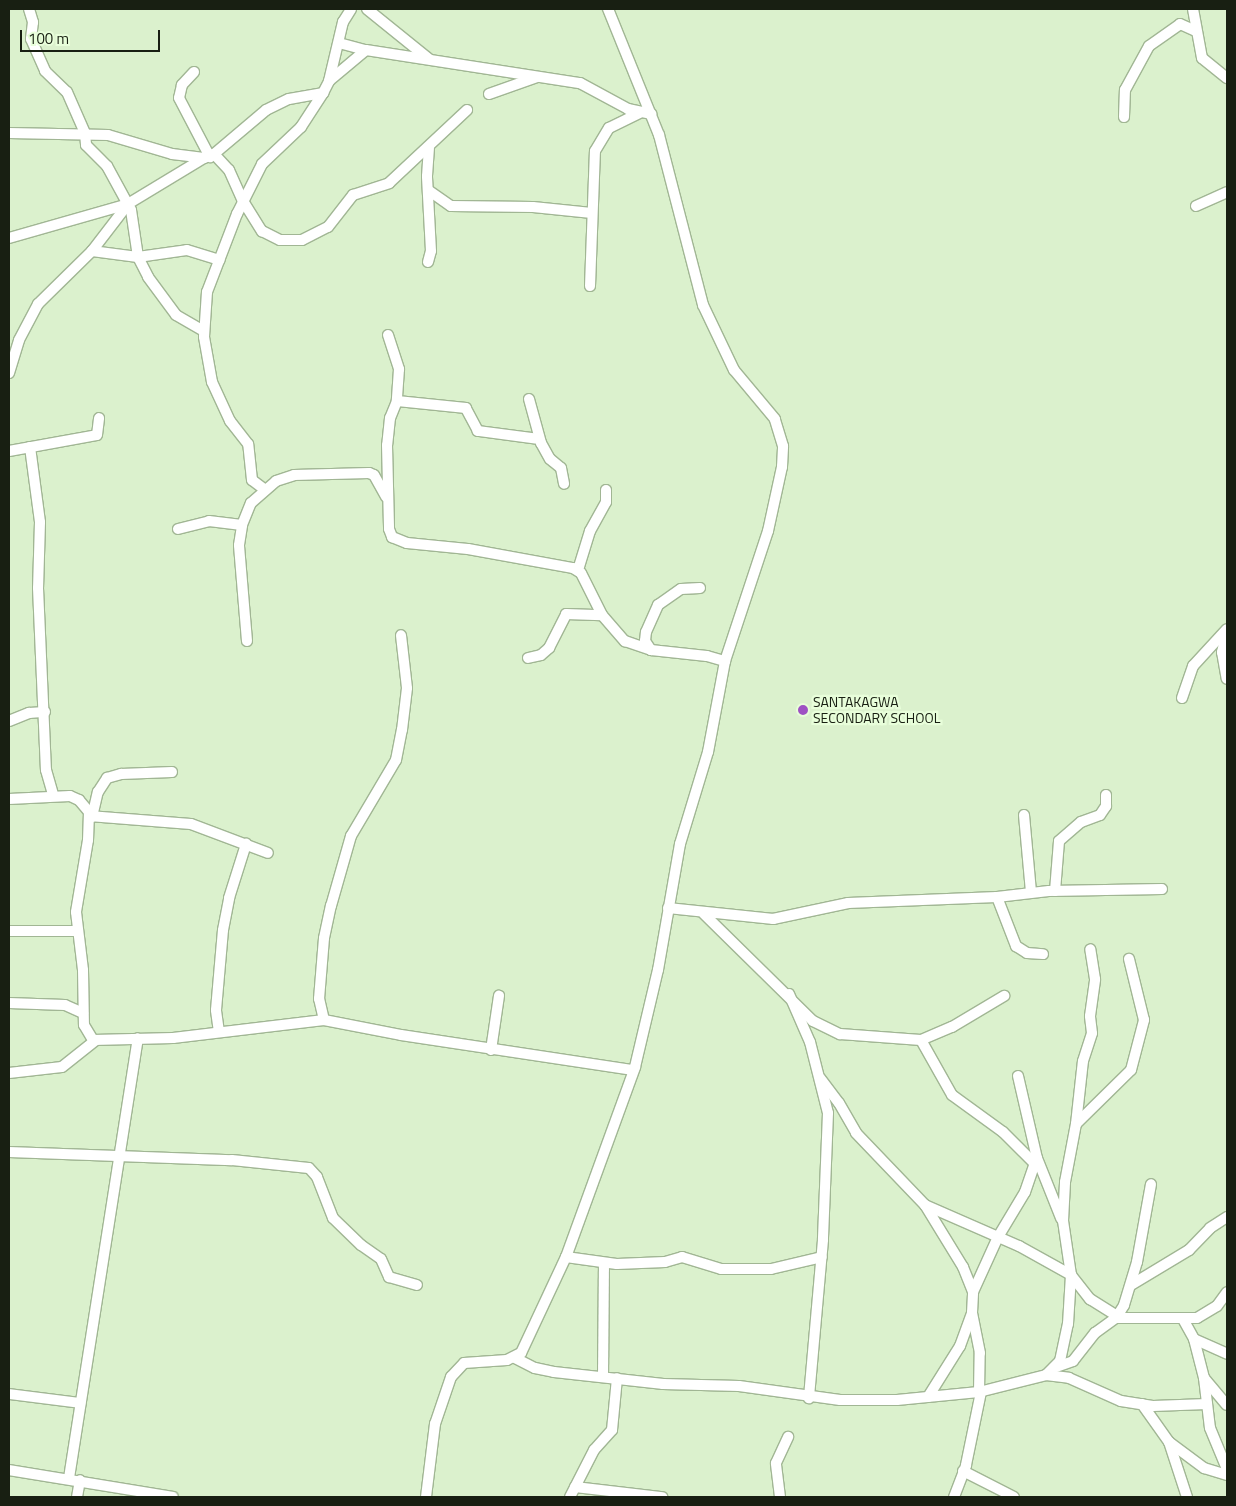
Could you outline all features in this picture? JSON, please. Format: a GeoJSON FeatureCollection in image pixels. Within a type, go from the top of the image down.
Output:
{"type":"FeatureCollection","features":[{"type":"Feature","properties":{"kind":"street"},"geometry":{"type":"LineString","coordinates":[[29,9],[33,22],[31,39],[45,71],[67,92],[85,133],[86,145],[107,166],[128,204],[138,257],[148,277],[176,315],[204,331]]}},
{"type":"Feature","properties":{"kind":"street"},"geometry":{"type":"LineString","coordinates":[[264,489],[252,480],[248,444],[230,421],[212,382],[204,331],[207,292],[243,201],[262,164],[301,127],[323,93],[329,81],[343,22],[351,9]]}},
{"type":"Feature","properties":{"kind":"street"},"geometry":{"type":"LineString","coordinates":[[368,9],[430,59]]}},
{"type":"Feature","properties":{"kind":"street"},"geometry":{"type":"LineString","coordinates":[[515,1358],[527,1343],[566,1257],[633,1070],[658,970],[680,844],[708,752],[726,661],[768,532],[782,466],[783,446],[775,419],[734,370],[712,328],[689,259],[651,114],[608,9]]}},
{"type":"Feature","properties":{"kind":"street"},"geometry":{"type":"LineString","coordinates":[[1192,9],[1202,58],[1227,78]]}},
{"type":"Feature","properties":{"kind":"street"},"geometry":{"type":"LineString","coordinates":[[1124,117],[1125,90],[1149,46],[1180,24],[1196,31]]}},
{"type":"Feature","properties":{"kind":"street"},"geometry":{"type":"LineString","coordinates":[[339,43],[366,50],[587,86],[640,114]]}},
{"type":"Feature","properties":{"kind":"street"},"geometry":{"type":"LineString","coordinates":[[329,81],[366,50]]}},
{"type":"Feature","properties":{"kind":"street"},"geometry":{"type":"LineString","coordinates":[[194,72],[182,85],[179,98],[209,156],[229,170],[254,220],[271,237],[302,240],[328,227],[353,195],[388,183],[429,148],[466,110]]}},
{"type":"Feature","properties":{"kind":"street"},"geometry":{"type":"LineString","coordinates":[[489,94],[538,77]]}},
{"type":"Feature","properties":{"kind":"street"},"geometry":{"type":"LineString","coordinates":[[9,238],[128,204],[209,156],[266,110],[289,99],[323,93]]}},
{"type":"Feature","properties":{"kind":"street"},"geometry":{"type":"LineString","coordinates":[[590,286],[595,151],[600,138],[609,128],[640,114],[651,114]]}},
{"type":"Feature","properties":{"kind":"street"},"geometry":{"type":"LineString","coordinates":[[9,133],[54,136],[85,133],[119,136],[172,154],[209,156]]}},
{"type":"Feature","properties":{"kind":"street"},"geometry":{"type":"LineString","coordinates":[[428,262],[431,242],[428,190],[429,148]]}},
{"type":"Feature","properties":{"kind":"street"},"geometry":{"type":"LineString","coordinates":[[428,190],[451,206],[533,207],[592,213]]}},
{"type":"Feature","properties":{"kind":"street"},"geometry":{"type":"LineString","coordinates":[[1196,206],[1227,192]]}},
{"type":"Feature","properties":{"kind":"street"},"geometry":{"type":"LineString","coordinates":[[9,373],[18,340],[38,304],[92,251],[128,204]]}},
{"type":"Feature","properties":{"kind":"street"},"geometry":{"type":"LineString","coordinates":[[92,251],[138,257],[187,250],[219,260]]}},
{"type":"Feature","properties":{"kind":"street"},"geometry":{"type":"LineString","coordinates":[[388,335],[399,369],[397,401],[388,428],[389,529],[398,540],[468,549],[578,570]]}},
{"type":"Feature","properties":{"kind":"street"},"geometry":{"type":"LineString","coordinates":[[529,399],[539,439],[550,459],[561,468],[564,484]]}},
{"type":"Feature","properties":{"kind":"street"},"geometry":{"type":"LineString","coordinates":[[397,401],[466,408],[478,431],[539,439]]}},
{"type":"Feature","properties":{"kind":"street"},"geometry":{"type":"LineString","coordinates":[[9,451],[97,435],[99,418]]}},
{"type":"Feature","properties":{"kind":"street"},"geometry":{"type":"LineString","coordinates":[[30,446],[40,513],[38,588],[45,712],[46,770],[53,795]]}},
{"type":"Feature","properties":{"kind":"street"},"geometry":{"type":"LineString","coordinates":[[246,641],[238,546],[242,525],[251,503],[264,489],[276,481],[294,475],[369,473],[374,476],[388,501]]}},
{"type":"Feature","properties":{"kind":"street"},"geometry":{"type":"LineString","coordinates":[[606,490],[606,502],[590,531],[578,570],[602,615],[625,640],[651,650],[707,656],[726,661]]}},
{"type":"Feature","properties":{"kind":"street"},"geometry":{"type":"LineString","coordinates":[[178,529],[209,521],[242,525]]}},
{"type":"Feature","properties":{"kind":"street"},"geometry":{"type":"LineString","coordinates":[[651,650],[646,641],[646,632],[658,605],[671,593],[700,588]]}},
{"type":"Feature","properties":{"kind":"street"},"geometry":{"type":"LineString","coordinates":[[528,658],[541,655],[549,648],[566,614],[602,615]]}},
{"type":"Feature","properties":{"kind":"street"},"geometry":{"type":"LineString","coordinates":[[1227,630],[1222,652],[1227,679]]}},
{"type":"Feature","properties":{"kind":"street"},"geometry":{"type":"LineString","coordinates":[[1182,698],[1193,666],[1227,630]]}},
{"type":"Feature","properties":{"kind":"street"},"geometry":{"type":"LineString","coordinates":[[324,1020],[319,999],[324,938],[331,906],[352,836],[396,760],[402,730],[406,688],[401,635]]}},
{"type":"Feature","properties":{"kind":"street"},"geometry":{"type":"LineString","coordinates":[[9,721],[29,713],[45,712]]}},
{"type":"Feature","properties":{"kind":"street"},"geometry":{"type":"LineString","coordinates":[[96,1040],[86,1032],[83,1013],[83,970],[76,931],[78,890],[91,816],[98,792],[107,778],[120,774],[172,772]]}},
{"type":"Feature","properties":{"kind":"street"},"geometry":{"type":"LineString","coordinates":[[9,799],[53,795],[79,800],[91,816],[182,822],[246,844],[268,854]]}},
{"type":"Feature","properties":{"kind":"street"},"geometry":{"type":"LineString","coordinates":[[1055,891],[1059,841],[1081,822],[1100,815],[1106,806],[1106,795]]}},
{"type":"Feature","properties":{"kind":"street"},"geometry":{"type":"LineString","coordinates":[[1024,815],[1031,892]]}},
{"type":"Feature","properties":{"kind":"street"},"geometry":{"type":"LineString","coordinates":[[218,1032],[216,1010],[223,930],[229,898],[246,844]]}},
{"type":"Feature","properties":{"kind":"street"},"geometry":{"type":"LineString","coordinates":[[668,908],[704,914],[773,919],[848,902],[997,897],[1055,891],[1162,889]]}},
{"type":"Feature","properties":{"kind":"street"},"geometry":{"type":"LineString","coordinates":[[997,897],[1016,946],[1027,953],[1043,954]]}},
{"type":"Feature","properties":{"kind":"street"},"geometry":{"type":"LineString","coordinates":[[704,914],[789,994],[814,1021],[826,1029],[854,1036],[921,1040],[952,1027],[1004,996]]}},
{"type":"Feature","properties":{"kind":"street"},"geometry":{"type":"LineString","coordinates":[[9,931],[76,931]]}},
{"type":"Feature","properties":{"kind":"street"},"geometry":{"type":"LineString","coordinates":[[1056,1367],[1066,1345],[1071,1275],[1063,1221],[1065,1182],[1076,1124],[1083,1061],[1092,1033],[1090,1016],[1095,979],[1090,950]]}},
{"type":"Feature","properties":{"kind":"street"},"geometry":{"type":"LineString","coordinates":[[1076,1124],[1131,1070],[1136,1059],[1144,1010],[1130,959]]}},
{"type":"Feature","properties":{"kind":"street"},"geometry":{"type":"LineString","coordinates":[[789,994],[810,1042],[828,1112],[822,1257],[809,1398]]}},
{"type":"Feature","properties":{"kind":"street"},"geometry":{"type":"LineString","coordinates":[[491,1050],[499,996]]}},
{"type":"Feature","properties":{"kind":"street"},"geometry":{"type":"LineString","coordinates":[[9,1003],[65,1005],[83,1013]]}},
{"type":"Feature","properties":{"kind":"street"},"geometry":{"type":"LineString","coordinates":[[9,1073],[62,1067],[96,1040],[218,1032],[324,1020],[491,1050],[633,1070]]}},
{"type":"Feature","properties":{"kind":"street"},"geometry":{"type":"LineString","coordinates":[[77,1497],[74,1479],[80,1403],[107,1244],[118,1155],[138,1038]]}},
{"type":"Feature","properties":{"kind":"street"},"geometry":{"type":"LineString","coordinates":[[921,1040],[952,1095],[1003,1132],[1036,1161]]}},
{"type":"Feature","properties":{"kind":"street"},"geometry":{"type":"LineString","coordinates":[[1018,1076],[1036,1161],[1063,1221]]}},
{"type":"Feature","properties":{"kind":"street"},"geometry":{"type":"LineString","coordinates":[[820,1078],[839,1103],[856,1133],[925,1205],[963,1267],[973,1292]]}},
{"type":"Feature","properties":{"kind":"street"},"geometry":{"type":"LineString","coordinates":[[9,1152],[232,1160],[309,1168],[317,1178],[333,1218],[361,1245],[381,1259],[389,1277],[417,1285]]}},
{"type":"Feature","properties":{"kind":"street"},"geometry":{"type":"LineString","coordinates":[[954,1497],[963,1471],[980,1392],[980,1353],[972,1313],[973,1292],[998,1237],[1025,1192],[1036,1161]]}},
{"type":"Feature","properties":{"kind":"street"},"geometry":{"type":"LineString","coordinates":[[1046,1375],[1056,1367],[1074,1361],[1095,1333],[1117,1317],[1131,1285],[1151,1184]]}},
{"type":"Feature","properties":{"kind":"street"},"geometry":{"type":"LineString","coordinates":[[925,1205],[998,1237],[1071,1275],[1090,1299],[1117,1317],[1183,1319],[1207,1314],[1227,1292]]}},
{"type":"Feature","properties":{"kind":"street"},"geometry":{"type":"LineString","coordinates":[[1131,1285],[1189,1250],[1210,1228],[1227,1217]]}},
{"type":"Feature","properties":{"kind":"street"},"geometry":{"type":"LineString","coordinates":[[566,1257],[604,1263],[665,1262],[682,1257],[721,1269],[771,1269],[822,1257]]}},
{"type":"Feature","properties":{"kind":"street"},"geometry":{"type":"LineString","coordinates":[[603,1376],[604,1263]]}},
{"type":"Feature","properties":{"kind":"street"},"geometry":{"type":"LineString","coordinates":[[928,1397],[960,1346],[972,1313]]}},
{"type":"Feature","properties":{"kind":"street"},"geometry":{"type":"LineString","coordinates":[[1183,1319],[1194,1339],[1204,1378],[1210,1428],[1227,1469]]}},
{"type":"Feature","properties":{"kind":"street"},"geometry":{"type":"LineString","coordinates":[[1194,1339],[1227,1354]]}},
{"type":"Feature","properties":{"kind":"street"},"geometry":{"type":"LineString","coordinates":[[426,1497],[435,1424],[451,1377],[464,1363],[515,1358],[535,1368],[554,1372],[663,1384],[739,1386],[809,1398],[840,1400],[928,1397],[980,1392],[1046,1375],[1058,1375],[1103,1396],[1142,1404],[1167,1407],[1207,1404]]}},
{"type":"Feature","properties":{"kind":"street"},"geometry":{"type":"LineString","coordinates":[[570,1497],[594,1450],[612,1430],[617,1378]]}},
{"type":"Feature","properties":{"kind":"street"},"geometry":{"type":"LineString","coordinates":[[1204,1378],[1227,1405]]}},
{"type":"Feature","properties":{"kind":"street"},"geometry":{"type":"LineString","coordinates":[[9,1394],[80,1403]]}},
{"type":"Feature","properties":{"kind":"street"},"geometry":{"type":"LineString","coordinates":[[1142,1404],[1169,1442],[1187,1497]]}},
{"type":"Feature","properties":{"kind":"street"},"geometry":{"type":"LineString","coordinates":[[780,1497],[776,1463],[788,1437]]}},
{"type":"Feature","properties":{"kind":"street"},"geometry":{"type":"LineString","coordinates":[[1169,1442],[1204,1468],[1227,1475]]}},
{"type":"Feature","properties":{"kind":"street"},"geometry":{"type":"LineString","coordinates":[[9,1470],[74,1479],[173,1497]]}},
{"type":"Feature","properties":{"kind":"street"},"geometry":{"type":"LineString","coordinates":[[963,1471],[1014,1497]]}},
{"type":"Feature","properties":{"kind":"street"},"geometry":{"type":"LineString","coordinates":[[574,1487],[662,1497]]}},
{"type":"Feature","properties":{"kind":"place","name":"SANTAKAGWA SECONDARY SCHOOL"},"geometry":{"type":"Point","coordinates":[803,710]}}]}
